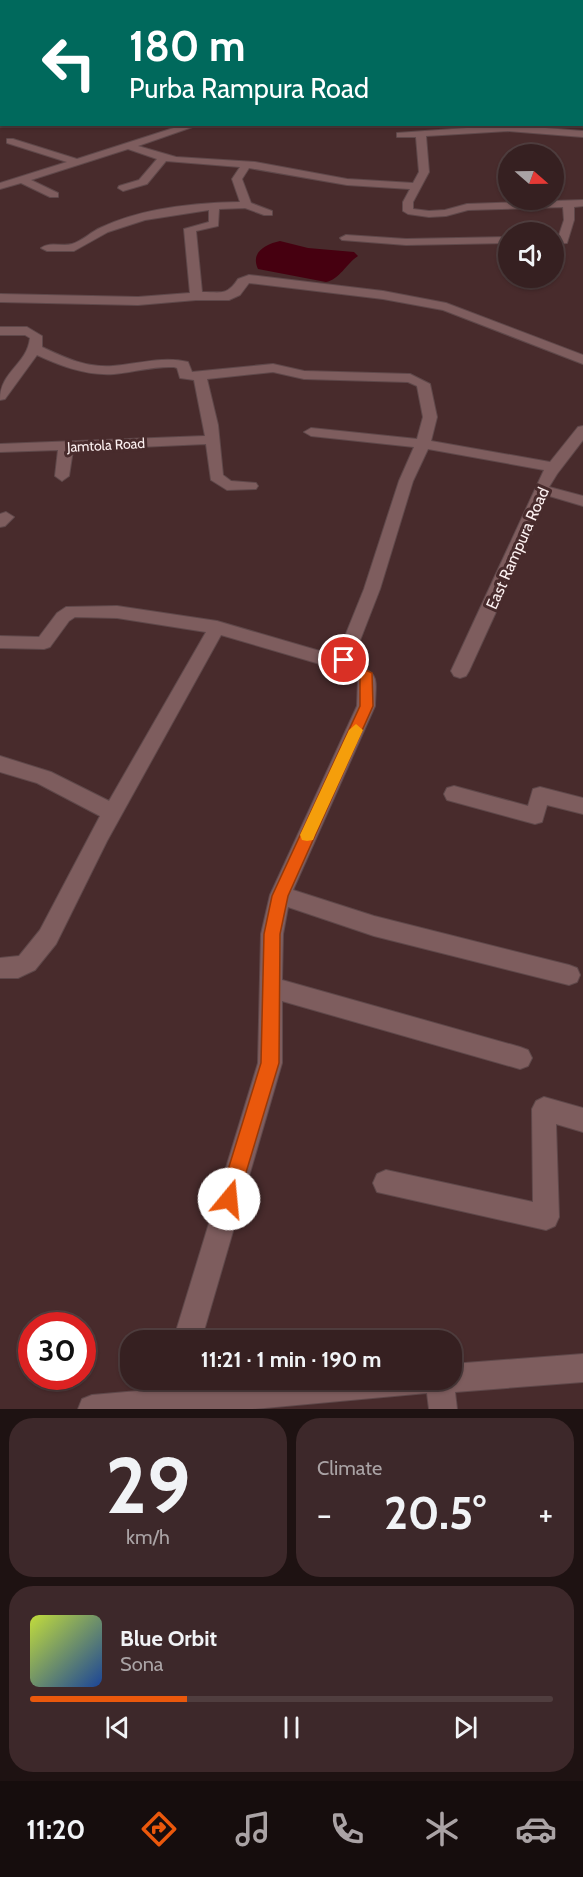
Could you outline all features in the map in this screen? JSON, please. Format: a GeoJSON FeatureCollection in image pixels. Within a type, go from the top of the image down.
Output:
{"type":"FeatureCollection","features":[{"type":"Feature","properties":{"kind":"street"},"geometry":{"type":"LineString","coordinates":[[0,186],[191,126]]}},
{"type":"Feature","properties":{"kind":"street"},"geometry":{"type":"LineString","coordinates":[[400,135],[508,128],[583,134]]}},
{"type":"Feature","properties":{"kind":"street"},"geometry":{"type":"LineString","coordinates":[[421,133],[424,172],[407,206],[408,211],[446,213],[466,207],[583,202]]}},
{"type":"Feature","properties":{"kind":"street"},"geometry":{"type":"LineString","coordinates":[[10,141],[78,162]]}},
{"type":"Feature","properties":{"kind":"street"},"geometry":{"type":"LineString","coordinates":[[129,146],[163,158],[246,165],[347,182],[416,186]]}},
{"type":"Feature","properties":{"kind":"street"},"geometry":{"type":"LineString","coordinates":[[123,188],[143,182],[163,158]]}},
{"type":"Feature","properties":{"kind":"street"},"geometry":{"type":"LineString","coordinates":[[246,165],[237,179],[246,205]]}},
{"type":"Feature","properties":{"kind":"street"},"geometry":{"type":"LineString","coordinates":[[0,177],[17,180],[54,195]]}},
{"type":"Feature","properties":{"kind":"street"},"geometry":{"type":"LineString","coordinates":[[564,238],[569,220],[568,203]]}},
{"type":"Feature","properties":{"kind":"street"},"geometry":{"type":"LineString","coordinates":[[47,248],[74,248],[104,230],[133,219],[214,206],[246,205],[267,213]]}},
{"type":"Feature","properties":{"kind":"street"},"geometry":{"type":"LineString","coordinates":[[196,296],[190,229],[214,224],[214,206]]}},
{"type":"Feature","properties":{"kind":"street"},"geometry":{"type":"LineString","coordinates":[[346,238],[406,242],[498,240]]}},
{"type":"Feature","properties":{"kind":"street"},"geometry":{"type":"LineString","coordinates":[[0,298],[138,301],[233,295],[242,281],[249,279],[405,299],[466,314],[583,360]]}},
{"type":"Feature","properties":{"kind":"street"},"geometry":{"type":"LineString","coordinates":[[0,331],[27,331],[36,336],[35,349],[0,396]]}},
{"type":"Feature","properties":{"kind":"street"},"geometry":{"type":"LineString","coordinates":[[35,349],[73,366],[89,369],[109,370],[172,362],[183,365],[185,375],[273,368],[304,375],[417,381],[425,388],[430,417],[423,444],[406,481],[372,589],[342,664]]}},
{"type":"Feature","properties":{"kind":"street"},"geometry":{"type":"LineString","coordinates":[[199,375],[215,456],[216,477],[227,485],[250,486]]}},
{"type":"Feature","properties":{"kind":"street","name":"East Rampura Road"},"geometry":{"type":"LineString","coordinates":[[460,671],[553,467],[583,430]]}},
{"type":"Feature","properties":{"kind":"street"},"geometry":{"type":"LineString","coordinates":[[311,432],[423,444],[553,467]]}},
{"type":"Feature","properties":{"kind":"street","name":"Jamtola Road"},"geometry":{"type":"LineString","coordinates":[[0,448],[212,440]]}},
{"type":"Feature","properties":{"kind":"street"},"geometry":{"type":"LineString","coordinates":[[62,476],[66,447]]}},
{"type":"Feature","properties":{"kind":"street"},"geometry":{"type":"LineString","coordinates":[[543,490],[583,501]]}},
{"type":"Feature","properties":{"kind":"street"},"geometry":{"type":"LineString","coordinates":[[0,642],[44,643],[63,617],[72,611],[125,613],[217,627],[342,664],[367,677],[366,706],[280,896],[272,934],[270,1063],[190,1330]]}},
{"type":"Feature","properties":{"kind":"street"},"geometry":{"type":"LineString","coordinates":[[0,968],[18,968],[35,956],[48,937],[112,813],[217,627]]}},
{"type":"Feature","properties":{"kind":"street"},"geometry":{"type":"LineString","coordinates":[[0,764],[14,766],[63,786],[112,813]]}},
{"type":"Feature","properties":{"kind":"street"},"geometry":{"type":"LineString","coordinates":[[454,794],[535,816],[540,795],[583,806]]}},
{"type":"Feature","properties":{"kind":"street"},"geometry":{"type":"LineString","coordinates":[[280,896],[374,926],[569,975]]}},
{"type":"Feature","properties":{"kind":"street"},"geometry":{"type":"LineString","coordinates":[[271,987],[520,1058]]}},
{"type":"Feature","properties":{"kind":"street"},"geometry":{"type":"LineString","coordinates":[[386,1183],[546,1217],[544,1109],[583,1120]]}},
{"type":"Feature","properties":{"kind":"street"},"geometry":{"type":"LineString","coordinates":[[462,1377],[583,1368]]}},
{"type":"Feature","properties":{"kind":"street"},"geometry":{"type":"LineString","coordinates":[[92,1409],[173,1397],[276,1390]]}},
{"type":"Feature","properties":{"kind":"street"},"geometry":{"type":"LineString","coordinates":[[441,1390],[443,1409]]}},
{"type":"Feature","properties":{"kind":"shaded area"},"geometry":{"type":"Polygon","coordinates":[[[280,241],[308,248],[354,252],[358,256],[339,275],[326,282],[258,269],[256,258],[258,253],[270,244],[280,241]]]}},
{"type":"Feature","properties":{"kind":"slow traffic"},"geometry":{"type":"LineString","coordinates":[[307,835],[356,730]]}},
{"type":"Feature","properties":{"kind":"route"},"geometry":{"type":"LineString","coordinates":[[229,1199],[270,1063],[272,934],[280,896],[366,706],[367,677],[342,664],[344,660]]}}]}
